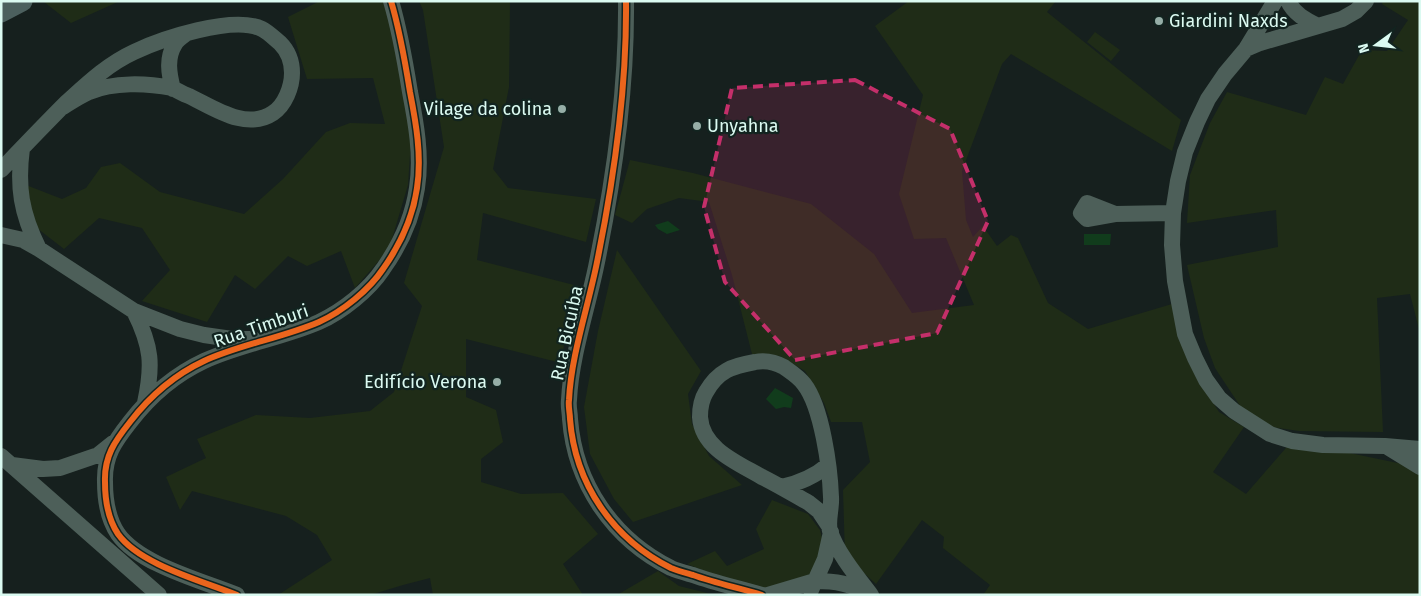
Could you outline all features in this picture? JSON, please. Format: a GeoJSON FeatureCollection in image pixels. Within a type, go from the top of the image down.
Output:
{"type":"FeatureCollection","features":[{"type":"Feature","properties":{"kind":"main road"},"geometry":{"type":"LineString","coordinates":[[1,12],[22,1]]}},
{"type":"Feature","properties":{"kind":"street","name":"Rua Timburi"},"geometry":{"type":"LineString","coordinates":[[237,595],[151,561],[119,535],[110,516],[105,496],[107,461],[115,441],[145,403],[182,373],[204,361],[320,322],[345,307],[365,290],[382,271],[392,255],[403,234],[417,188],[418,154],[416,126],[392,1]]}},
{"type":"Feature","properties":{"kind":"street","name":"Rua Bicuíba"},"geometry":{"type":"LineString","coordinates":[[626,1],[624,64],[618,137],[596,267],[575,357],[569,401],[571,431],[576,457],[588,487],[603,511],[625,536],[649,555],[673,569],[762,595]]}},
{"type":"Feature","properties":{"kind":"street"},"geometry":{"type":"LineString","coordinates":[[1275,1],[1246,49],[1225,74],[1208,99],[1197,122],[1183,162],[1173,213],[1172,245],[1175,281],[1185,334],[1206,380],[1219,398],[1252,424],[1270,434],[1292,441],[1323,445],[1385,446],[1420,449]]}},
{"type":"Feature","properties":{"kind":"street"},"geometry":{"type":"LineString","coordinates":[[1288,1],[1298,15],[1318,26]]}},
{"type":"Feature","properties":{"kind":"street"},"geometry":{"type":"LineString","coordinates":[[1246,49],[1260,42],[1342,19],[1356,11],[1366,1]]}},
{"type":"Feature","properties":{"kind":"street"},"geometry":{"type":"LineString","coordinates":[[1,170],[63,107],[94,77],[115,62],[153,44],[187,33],[222,26],[242,25],[260,28],[274,37],[285,49],[292,64],[292,80],[286,99],[275,112],[263,118],[249,120],[236,118],[174,89],[136,85],[103,87],[89,92],[63,107]]}},
{"type":"Feature","properties":{"kind":"street"},"geometry":{"type":"LineString","coordinates":[[174,89],[168,68],[170,55],[175,43],[187,33]]}},
{"type":"Feature","properties":{"kind":"street"},"geometry":{"type":"LineString","coordinates":[[22,148],[19,168],[22,207],[39,249]]}},
{"type":"Feature","properties":{"kind":"street"},"geometry":{"type":"LineString","coordinates":[[1115,214],[1173,213]]}},
{"type":"Feature","properties":{"kind":"street"},"geometry":{"type":"LineString","coordinates":[[1,235],[23,240],[39,249],[134,311],[180,329],[204,335],[232,339],[264,340]]}},
{"type":"Feature","properties":{"kind":"street"},"geometry":{"type":"LineString","coordinates":[[134,311],[143,330],[149,351],[150,368],[145,403]]}},
{"type":"Feature","properties":{"kind":"street"},"geometry":{"type":"LineString","coordinates":[[812,588],[825,559],[830,529],[831,499],[828,464],[820,422],[813,402],[805,385],[792,372],[775,362],[758,361],[730,368],[717,376],[703,397],[700,408],[700,423],[705,436],[715,448],[729,458],[782,487],[818,511],[830,529],[847,562],[870,594]]}},
{"type":"Feature","properties":{"kind":"street"},"geometry":{"type":"LineString","coordinates":[[7,460],[43,469],[60,468],[98,455],[115,441]]}},
{"type":"Feature","properties":{"kind":"street"},"geometry":{"type":"LineString","coordinates":[[1385,446],[1420,467]]}},
{"type":"Feature","properties":{"kind":"street"},"geometry":{"type":"LineString","coordinates":[[7,460],[159,595]]}},
{"type":"Feature","properties":{"kind":"street"},"geometry":{"type":"LineString","coordinates":[[782,487],[808,479],[828,464]]}},
{"type":"Feature","properties":{"kind":"street"},"geometry":{"type":"LineString","coordinates":[[768,595],[812,588],[834,581],[851,585],[870,594]]}},
{"type":"Feature","properties":{"kind":"highlighted area"},"geometry":{"type":"Polygon","coordinates":[[[855,80],[950,129],[988,221],[937,333],[795,360],[725,282],[704,207],[732,88],[855,80]]]}},
{"type":"Feature","properties":{"kind":"shaded area"},"geometry":{"type":"Polygon","coordinates":[[[45,1],[120,1],[71,23],[45,1]]]}},
{"type":"Feature","properties":{"kind":"shaded area"},"geometry":{"type":"Polygon","coordinates":[[[320,1],[394,1],[413,110],[408,185],[389,249],[355,288],[341,251],[307,266],[288,256],[255,289],[235,275],[207,322],[142,301],[170,270],[142,228],[99,218],[64,249],[33,225],[26,185],[62,199],[86,188],[101,167],[120,163],[160,192],[244,214],[283,179],[326,132],[350,123],[385,124],[373,78],[307,79],[288,17],[320,1]]]}},
{"type":"Feature","properties":{"kind":"shaded area"},"geometry":{"type":"Polygon","coordinates":[[[419,1],[510,1],[509,87],[493,169],[508,188],[596,199],[586,242],[483,213],[477,260],[574,285],[561,363],[466,339],[466,397],[496,410],[503,442],[481,459],[481,482],[521,494],[563,493],[598,534],[563,564],[583,595],[433,595],[430,578],[370,595],[278,595],[332,560],[317,535],[286,516],[192,491],[180,510],[166,477],[206,458],[197,439],[256,415],[310,418],[370,411],[394,392],[422,306],[404,283],[444,147],[423,10],[419,1]]]}},
{"type":"Feature","properties":{"kind":"shaded area"},"geometry":{"type":"Polygon","coordinates":[[[909,1],[1056,1],[1047,12],[1181,120],[1172,151],[1011,54],[1002,64],[962,171],[966,220],[973,237],[983,226],[997,246],[1011,235],[1018,238],[1048,303],[1088,329],[1172,304],[1199,381],[1219,412],[1244,427],[1213,472],[1246,494],[1292,441],[1412,466],[1420,472],[1420,595],[983,595],[990,585],[943,548],[944,537],[922,520],[876,584],[845,556],[843,490],[870,462],[862,422],[831,422],[824,403],[805,371],[780,356],[752,354],[732,275],[709,202],[679,198],[647,209],[632,223],[615,215],[630,160],[693,173],[811,204],[874,254],[912,313],[974,305],[946,238],[914,239],[899,194],[923,95],[875,26],[909,1]]]}},
{"type":"Feature","properties":{"kind":"shaded area"},"geometry":{"type":"Polygon","coordinates":[[[1383,1],[1420,1],[1420,333],[1410,294],[1377,298],[1383,432],[1299,431],[1252,424],[1215,368],[1204,338],[1187,265],[1278,247],[1276,210],[1187,223],[1190,175],[1210,123],[1227,92],[1306,115],[1325,77],[1343,84],[1362,50],[1387,51],[1408,20],[1382,4],[1383,1]]]}},
{"type":"Feature","properties":{"kind":"shaded area"},"geometry":{"type":"Polygon","coordinates":[[[1095,32],[1120,50],[1111,61],[1087,42],[1095,32]]]}},
{"type":"Feature","properties":{"kind":"shaded area"},"geometry":{"type":"Polygon","coordinates":[[[668,221],[680,230],[667,234],[655,225],[668,221]]]}},
{"type":"Feature","properties":{"kind":"shaded area"},"geometry":{"type":"Polygon","coordinates":[[[1084,234],[1111,234],[1110,245],[1084,245],[1084,234]]]}},
{"type":"Feature","properties":{"kind":"shaded area"},"geometry":{"type":"Polygon","coordinates":[[[617,250],[701,371],[688,394],[692,424],[709,456],[742,485],[633,522],[614,499],[590,454],[584,407],[598,331],[617,250]]]}},
{"type":"Feature","properties":{"kind":"shaded area"},"geometry":{"type":"Polygon","coordinates":[[[775,388],[793,398],[791,408],[776,409],[766,399],[775,388]]]}},
{"type":"Feature","properties":{"kind":"shaded area"},"geometry":{"type":"Polygon","coordinates":[[[772,500],[808,514],[820,530],[824,545],[817,568],[798,584],[769,592],[722,578],[687,564],[715,551],[727,566],[764,549],[756,529],[772,500]]]}},
{"type":"Feature","properties":{"kind":"shaded area"},"geometry":{"type":"Polygon","coordinates":[[[658,571],[679,586],[715,595],[617,595],[658,571]]]}},
{"type":"Feature","properties":{"kind":"cycle path"},"geometry":{"type":"LineString","coordinates":[[237,595],[173,571],[141,555],[128,545],[118,534],[109,516],[105,489],[106,464],[115,442],[130,422],[154,395],[173,380],[193,367],[218,355],[319,322],[346,306],[363,292],[389,260],[405,230],[412,209],[417,188],[419,164],[418,140],[402,46],[391,1]]}},
{"type":"Feature","properties":{"kind":"cycle path"},"geometry":{"type":"LineString","coordinates":[[626,1],[622,102],[614,168],[596,267],[576,350],[570,384],[569,405],[573,443],[589,487],[601,507],[631,542],[671,568],[762,595]]}},
{"type":"Feature","properties":{"kind":"place","name":"Giardini Naxds"},"geometry":{"type":"Point","coordinates":[1159,21]}},
{"type":"Feature","properties":{"kind":"place","name":"Vilage da colina"},"geometry":{"type":"Point","coordinates":[562,109]}},
{"type":"Feature","properties":{"kind":"place","name":"Unyahna"},"geometry":{"type":"Point","coordinates":[697,126]}},
{"type":"Feature","properties":{"kind":"place","name":"Edifício Verona"},"geometry":{"type":"Point","coordinates":[497,382]}}]}
